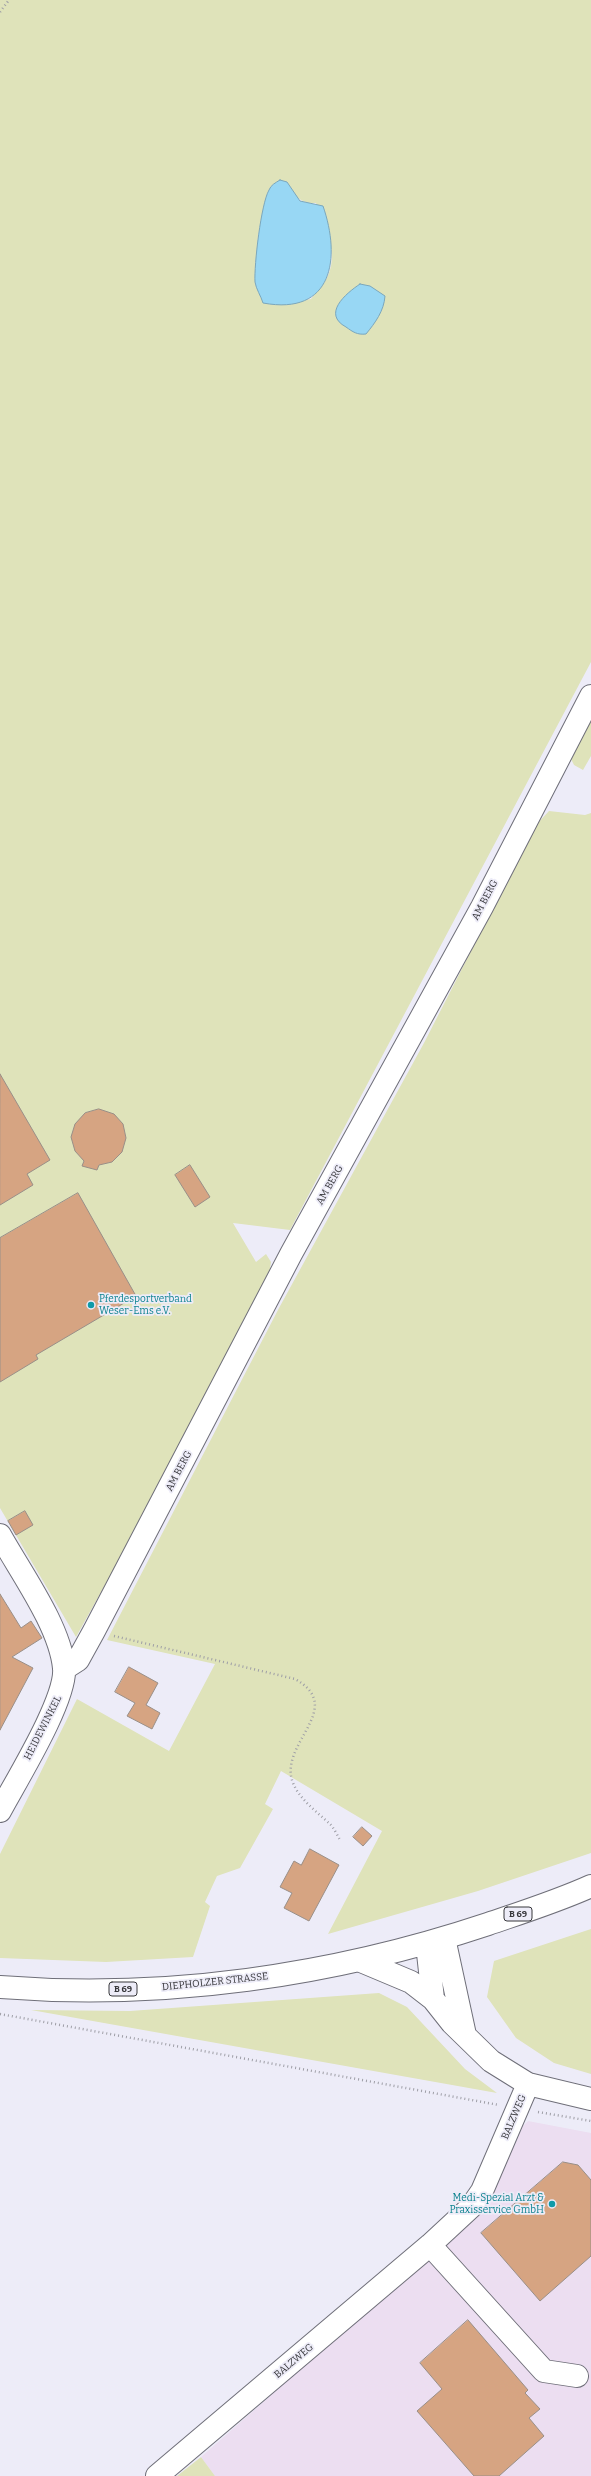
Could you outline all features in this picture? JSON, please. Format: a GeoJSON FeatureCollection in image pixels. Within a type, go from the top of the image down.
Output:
{"type":"FeatureCollection","features":[{"type":"Feature","properties":{"kind":"street","name":"AM BERG"},"geometry":{"type":"LineString","coordinates":[[64,1669],[78,1660],[94,1631],[291,1254],[482,907],[591,696]]}},
{"type":"Feature","properties":{"kind":"street","name":"HEIDEWINKEL"},"geometry":{"type":"LineString","coordinates":[[0,1536],[55,1633],[64,1669],[61,1692],[53,1712],[0,1811]]}},
{"type":"Feature","properties":{"kind":"street","name":"B 69"},"geometry":{"type":"LineString","coordinates":[[435,1941],[562,1900],[591,1886]]}},
{"type":"Feature","properties":{"kind":"street","name":"DIEPHOLZER STRASSE"},"geometry":{"type":"LineString","coordinates":[[0,1987],[108,1990],[175,1987],[246,1980],[361,1961],[435,1941]]}},
{"type":"Feature","properties":{"kind":"street"},"geometry":{"type":"LineString","coordinates":[[433,1999],[435,1941]]}},
{"type":"Feature","properties":{"kind":"street"},"geometry":{"type":"LineString","coordinates":[[435,1941],[465,2035]]}},
{"type":"Feature","properties":{"kind":"street"},"geometry":{"type":"LineString","coordinates":[[361,1961],[411,1982],[433,1999],[452,2023],[491,2060],[528,2084],[591,2099]]}},
{"type":"Feature","properties":{"kind":"street","name":"BALZWEG"},"geometry":{"type":"LineString","coordinates":[[157,2476],[430,2245],[471,2207],[482,2191],[528,2084]]}},
{"type":"Feature","properties":{"kind":"street"},"geometry":{"type":"LineString","coordinates":[[430,2245],[544,2371],[577,2376]]}},
{"type":"Feature","properties":{"kind":"path"},"geometry":{"type":"LineString","coordinates":[[0,12],[9,0]]}},
{"type":"Feature","properties":{"kind":"path"},"geometry":{"type":"LineString","coordinates":[[94,1631],[296,1679],[305,1684],[312,1692],[315,1705],[312,1720],[290,1766],[292,1778],[308,1804],[332,1825],[340,1840]]}},
{"type":"Feature","properties":{"kind":"path"},"geometry":{"type":"LineString","coordinates":[[0,2014],[486,2102]]}},
{"type":"Feature","properties":{"kind":"shaded area"},"geometry":{"type":"Polygon","coordinates":[[[528,2121],[591,2133],[591,2476],[215,2476],[201,2457],[487,2205],[523,2126],[528,2121]]]}},
{"type":"Feature","properties":{"kind":"green space"},"geometry":{"type":"Polygon","coordinates":[[[0,0],[591,0],[591,662],[290,1230],[233,1223],[256,1262],[266,1254],[271,1262],[269,1275],[184,1443],[76,1637],[0,1508],[0,0]],[[287,182],[268,191],[258,236],[255,284],[272,304],[311,299],[326,280],[331,264],[331,246],[326,228],[316,203],[306,202],[298,198],[287,182]]]}},
{"type":"Feature","properties":{"kind":"green space"},"geometry":{"type":"Polygon","coordinates":[[[591,716],[591,756],[583,770],[574,765],[570,757],[591,716]]]}},
{"type":"Feature","properties":{"kind":"green space"},"geometry":{"type":"Polygon","coordinates":[[[549,811],[585,815],[591,813],[591,1853],[478,1891],[328,1934],[382,1831],[281,1771],[265,1804],[273,1809],[240,1868],[217,1876],[205,1902],[210,1906],[193,1957],[106,1962],[0,1958],[0,1854],[77,1699],[169,1751],[215,1664],[107,1640],[279,1308],[424,1043],[535,826],[549,811]]]}},
{"type":"Feature","properties":{"kind":"green space"},"geometry":{"type":"Polygon","coordinates":[[[591,1929],[591,2074],[554,2063],[516,2038],[487,1997],[494,1961],[591,1929]]]}},
{"type":"Feature","properties":{"kind":"green space"},"geometry":{"type":"Polygon","coordinates":[[[379,1993],[407,2007],[465,2069],[497,2093],[31,2010],[130,2011],[379,1993]]]}},
{"type":"Feature","properties":{"kind":"green space"},"geometry":{"type":"Polygon","coordinates":[[[201,2457],[215,2476],[177,2476],[201,2457]]]}},
{"type":"Feature","properties":{"kind":"water"},"geometry":{"type":"Polygon","coordinates":[[[280,180],[287,182],[300,201],[323,206],[331,245],[330,263],[326,279],[317,292],[304,301],[286,305],[263,303],[255,282],[257,249],[263,208],[270,188],[273,184],[280,180]]]}},
{"type":"Feature","properties":{"kind":"water"},"geometry":{"type":"Polygon","coordinates":[[[360,284],[370,286],[385,296],[381,312],[366,334],[358,334],[353,332],[339,322],[336,316],[338,304],[348,293],[360,284]]]}},
{"type":"Feature","properties":{"kind":"building"},"geometry":{"type":"Polygon","coordinates":[[[0,1074],[50,1160],[27,1174],[33,1185],[0,1205],[0,1074]]]}},
{"type":"Feature","properties":{"kind":"building"},"geometry":{"type":"Polygon","coordinates":[[[99,1109],[114,1114],[123,1124],[126,1138],[122,1152],[112,1162],[99,1165],[97,1170],[82,1166],[84,1161],[75,1151],[71,1137],[75,1124],[85,1113],[99,1109]]]}},
{"type":"Feature","properties":{"kind":"building"},"geometry":{"type":"Polygon","coordinates":[[[190,1165],[210,1197],[195,1207],[175,1175],[190,1165]]]}},
{"type":"Feature","properties":{"kind":"building"},"geometry":{"type":"Polygon","coordinates":[[[78,1193],[136,1296],[36,1355],[38,1359],[0,1382],[0,1238],[78,1193]]]}},
{"type":"Feature","properties":{"kind":"building"},"geometry":{"type":"Polygon","coordinates":[[[25,1511],[33,1525],[16,1535],[8,1521],[25,1511]]]}},
{"type":"Feature","properties":{"kind":"building"},"geometry":{"type":"Polygon","coordinates":[[[0,1594],[21,1628],[31,1621],[42,1638],[12,1657],[33,1668],[0,1730],[0,1594]]]}},
{"type":"Feature","properties":{"kind":"building"},"geometry":{"type":"Polygon","coordinates":[[[129,1667],[158,1683],[146,1705],[160,1713],[152,1729],[127,1716],[135,1703],[115,1692],[129,1667]]]}},
{"type":"Feature","properties":{"kind":"building"},"geometry":{"type":"Polygon","coordinates":[[[362,1827],[372,1836],[363,1846],[353,1837],[362,1827]]]}},
{"type":"Feature","properties":{"kind":"building"},"geometry":{"type":"Polygon","coordinates":[[[310,1849],[339,1865],[309,1921],[284,1908],[292,1893],[280,1887],[294,1861],[301,1865],[310,1849]]]}},
{"type":"Feature","properties":{"kind":"building","name":"Medi-Spezial Arzt & Praxisservice GmbH"},"geometry":{"type":"Polygon","coordinates":[[[563,2162],[578,2165],[591,2180],[591,2256],[540,2301],[481,2233],[563,2162]]]}},
{"type":"Feature","properties":{"kind":"building"},"geometry":{"type":"Polygon","coordinates":[[[468,2320],[528,2390],[525,2393],[540,2409],[529,2418],[544,2436],[499,2476],[474,2476],[417,2411],[442,2389],[420,2363],[468,2320]]]}},
{"type":"Feature","properties":{"kind":"place","name":"Pferdesportverband Weser-Ems e.V."},"geometry":{"type":"Point","coordinates":[91,1305]}},
{"type":"Feature","properties":{"kind":"place","name":"Medi-Spezial Arzt & Praxisservice GmbH"},"geometry":{"type":"Point","coordinates":[552,2204]}}]}
